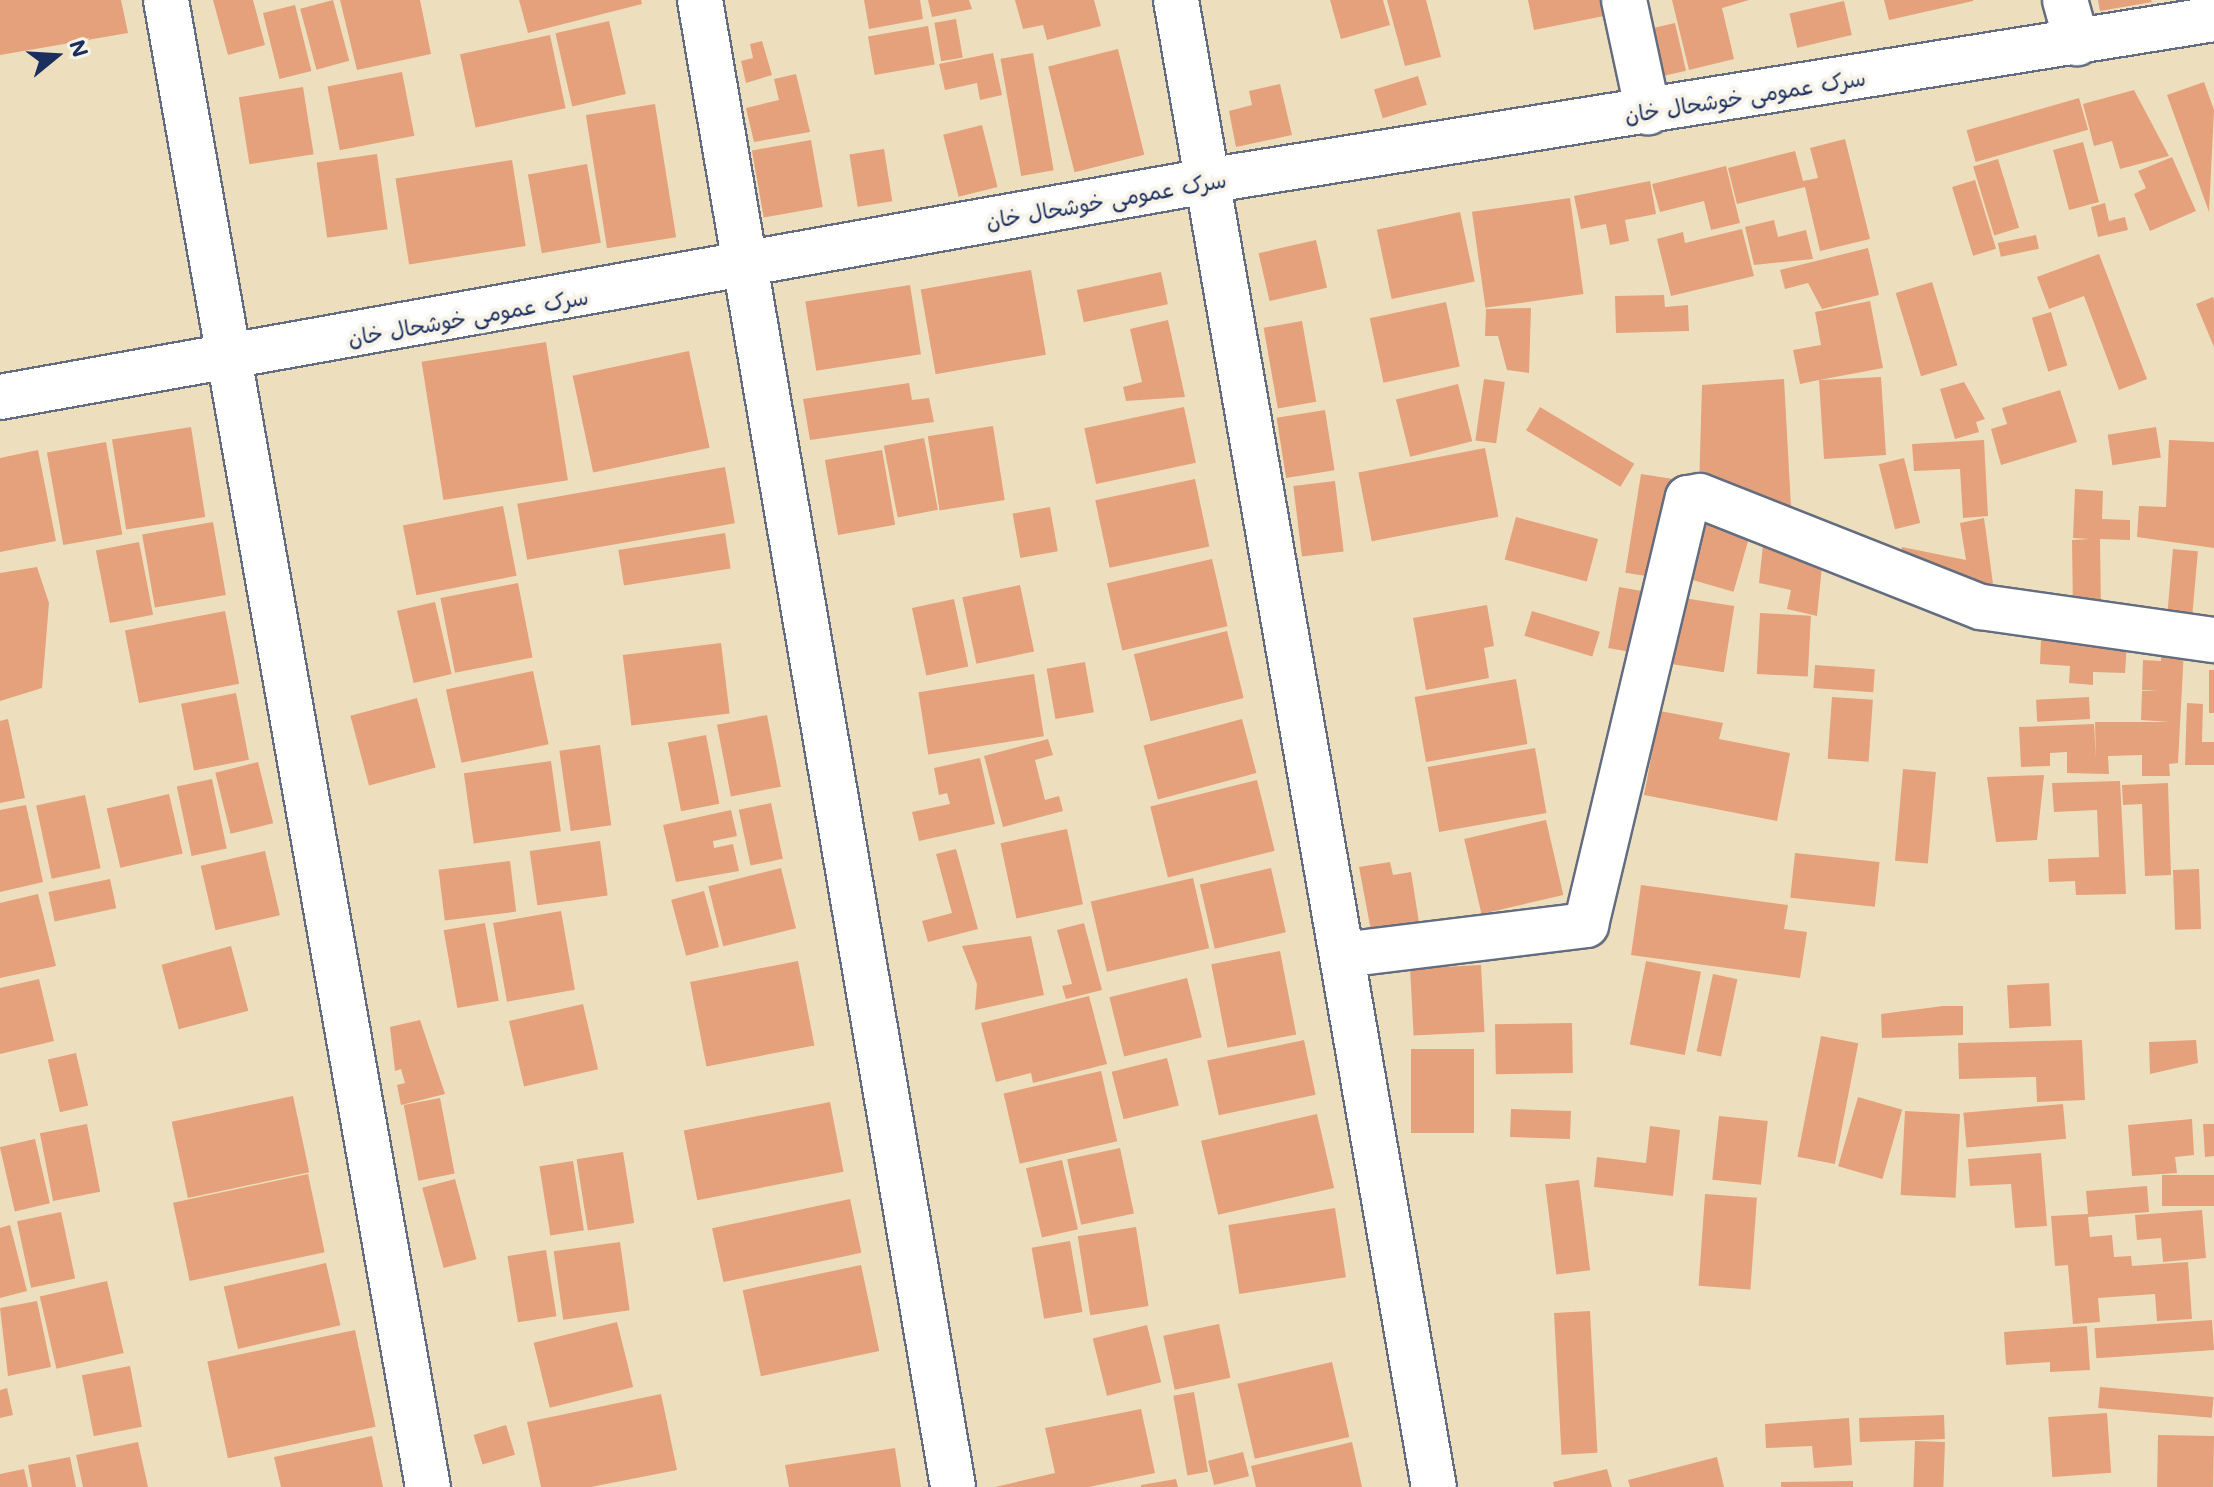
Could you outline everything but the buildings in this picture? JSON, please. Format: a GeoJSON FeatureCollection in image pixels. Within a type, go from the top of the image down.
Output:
{"type":"FeatureCollection","features":[{"type":"Feature","properties":{"kind":"street"},"geometry":{"type":"LineString","coordinates":[[166,0],[428,1487]]}},
{"type":"Feature","properties":{"kind":"street"},"geometry":{"type":"LineString","coordinates":[[700,0],[748,267],[953,1487]]}},
{"type":"Feature","properties":{"kind":"street"},"geometry":{"type":"LineString","coordinates":[[1176,0],[1434,1487]]}},
{"type":"Feature","properties":{"kind":"street"},"geometry":{"type":"LineString","coordinates":[[1624,0],[1648,112]]}},
{"type":"Feature","properties":{"kind":"street"},"geometry":{"type":"LineString","coordinates":[[2065,0],[2077,43]]}},
{"type":"Feature","properties":{"kind":"street","name":"سرک عمومی خوشحال خان"},"geometry":{"type":"LineString","coordinates":[[0,397],[748,267],[1206,181],[2214,19]]}},
{"type":"Feature","properties":{"kind":"street"},"geometry":{"type":"LineString","coordinates":[[1343,955],[1586,925],[1688,498],[1700,496],[1981,607],[2214,640]]}}]}
